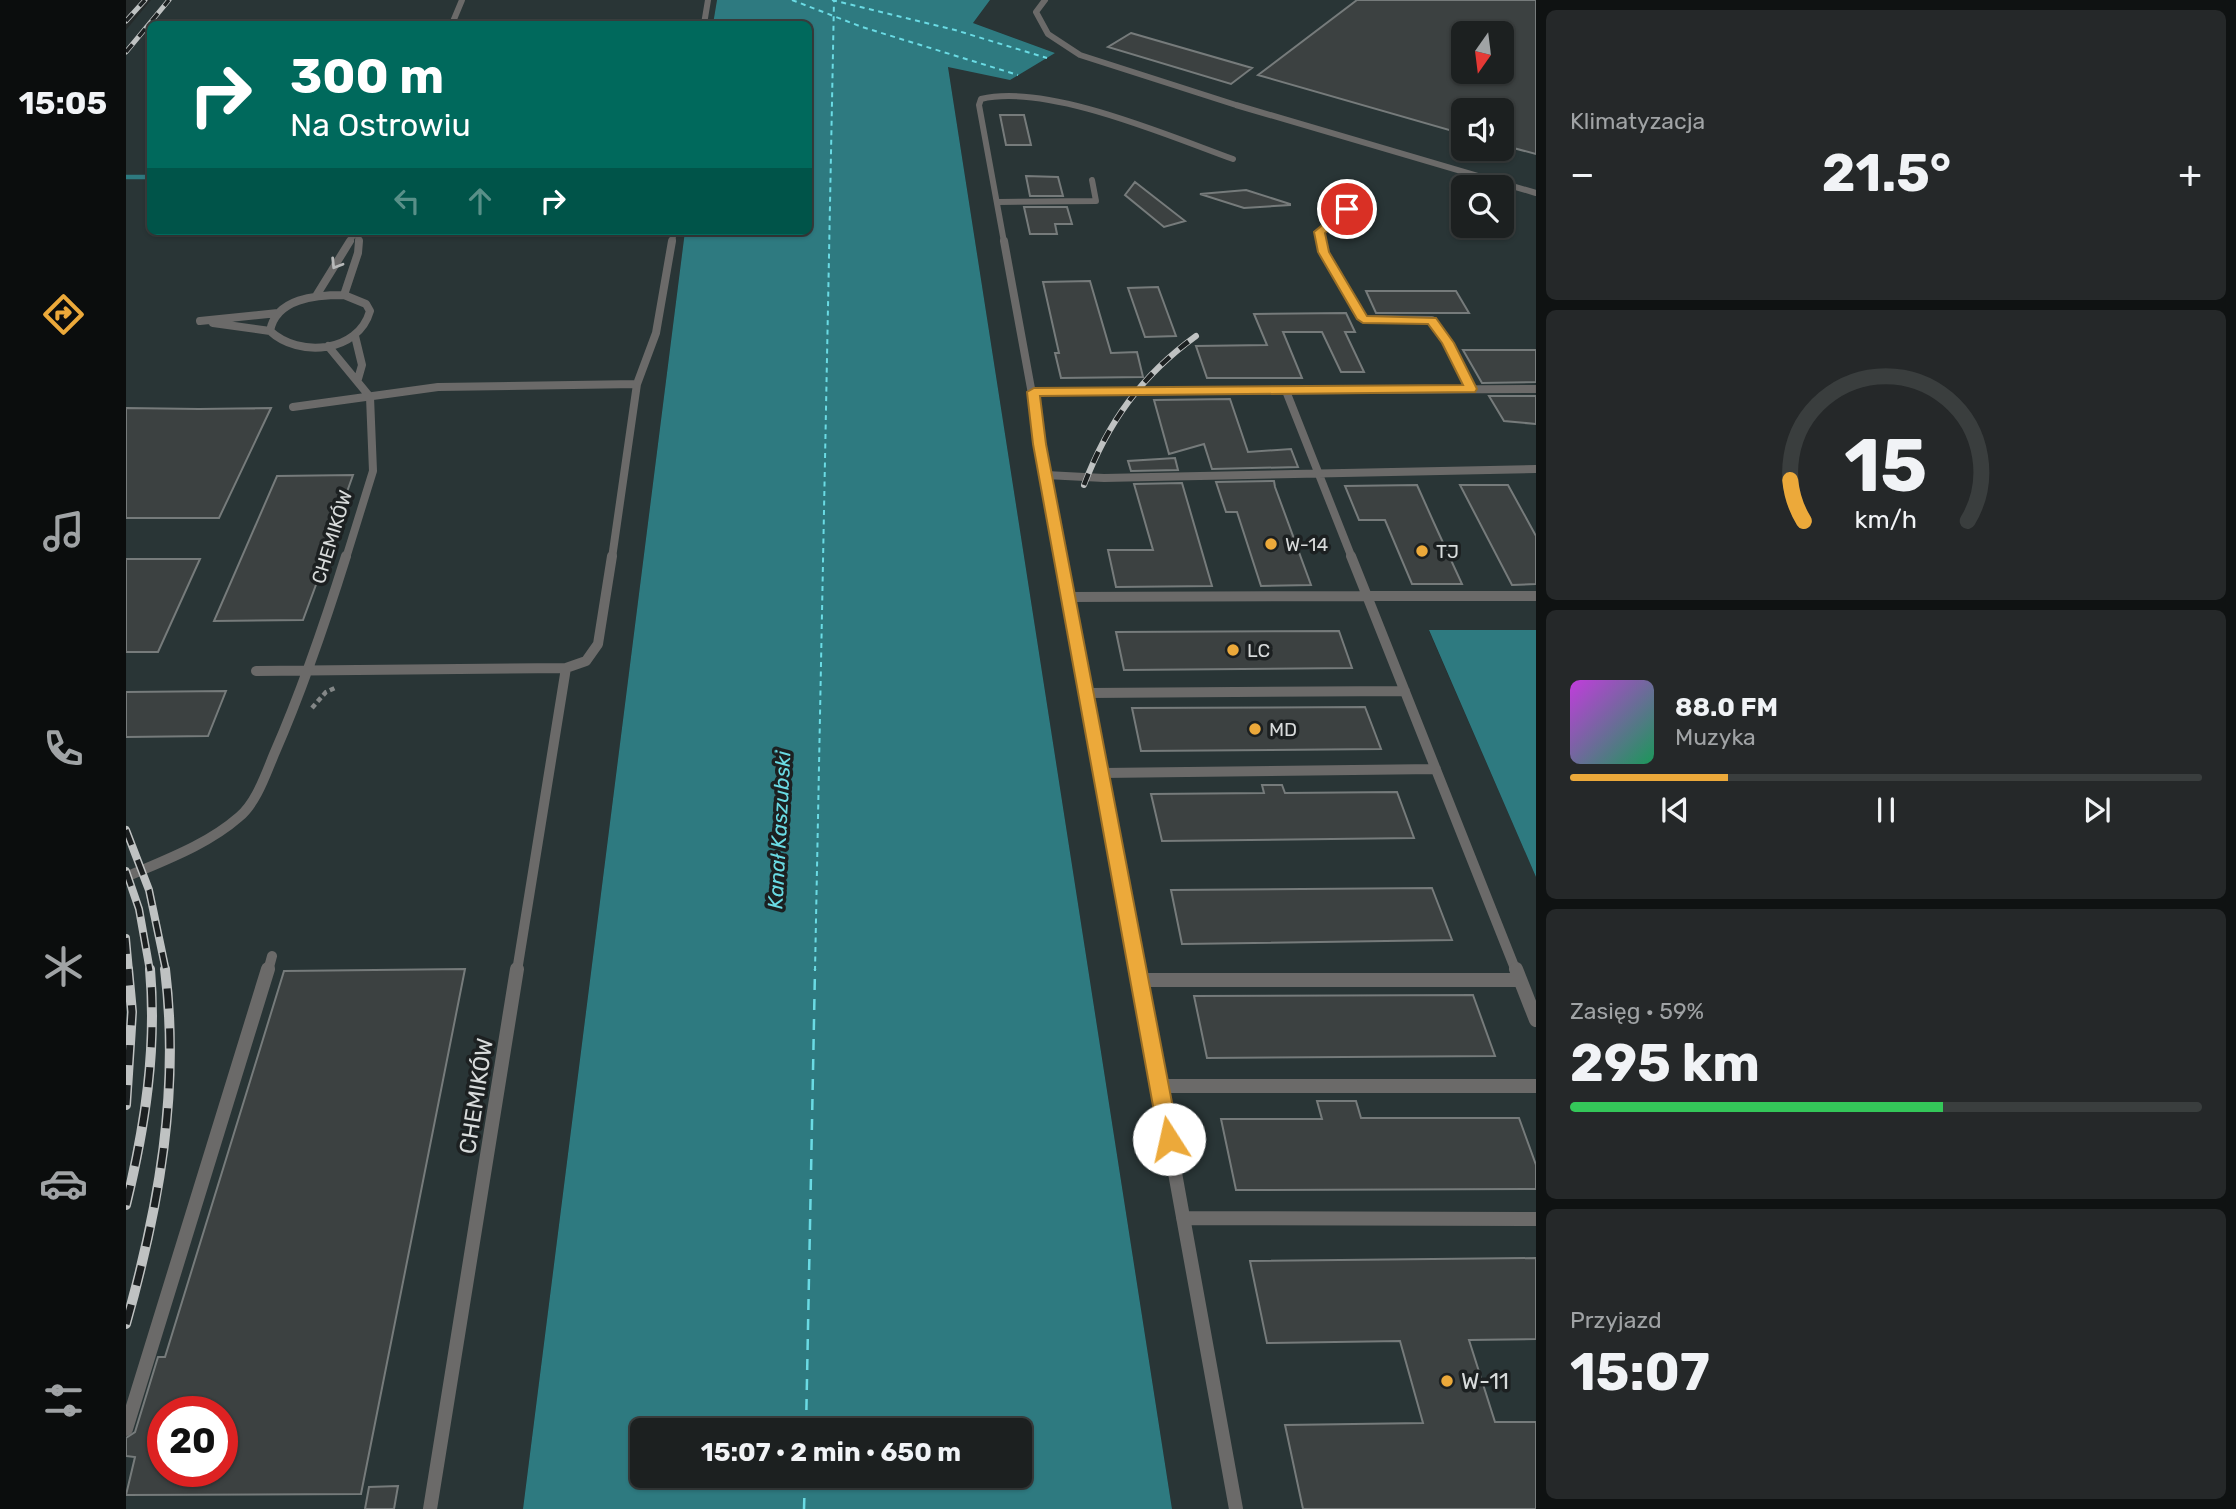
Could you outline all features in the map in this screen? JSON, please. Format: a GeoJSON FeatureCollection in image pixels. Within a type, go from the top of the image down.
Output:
{"type":"FeatureCollection","features":[{"type":"Feature","properties":{"kind":"lane"},"geometry":{"type":"LineString","coordinates":[[453,21],[462,0]]}},
{"type":"Feature","properties":{"kind":"lane"},"geometry":{"type":"LineString","coordinates":[[704,21],[708,0]]}},
{"type":"Feature","properties":{"kind":"lane"},"geometry":{"type":"LineString","coordinates":[[1045,0],[1037,12],[1041,24],[1048,34],[1080,55],[1222,101],[1536,193]]}},
{"type":"Feature","properties":{"kind":"lane"},"geometry":{"type":"LineString","coordinates":[[1233,159],[1139,126],[1010,93],[988,94],[981,99],[979,105],[1034,392],[1046,475],[1236,1509]]}},
{"type":"Feature","properties":{"kind":"lane"},"geometry":{"type":"LineString","coordinates":[[998,202],[1096,201],[1092,180]]}},
{"type":"Feature","properties":{"kind":"lane"},"geometry":{"type":"LineString","coordinates":[[1347,209],[1319,232],[1323,252],[1363,319],[1432,320],[1448,343],[1471,389]]}},
{"type":"Feature","properties":{"kind":"lane"},"geometry":{"type":"LineString","coordinates":[[316,296],[355,235]]}},
{"type":"Feature","properties":{"kind":"lane"},"geometry":{"type":"LineString","coordinates":[[344,295],[358,253],[358,235]]}},
{"type":"Feature","properties":{"kind":"lane"},"geometry":{"type":"LineString","coordinates":[[256,671],[566,667],[586,661],[598,644],[624,486],[636,384],[656,333],[673,235]]}},
{"type":"Feature","properties":{"kind":"lane"},"geometry":{"type":"LineString","coordinates":[[344,295],[357,298],[370,311],[365,328],[355,336],[328,346],[297,347],[275,339],[270,331],[270,325],[278,313],[288,305],[316,296],[344,295]]}},
{"type":"Feature","properties":{"kind":"lane"},"geometry":{"type":"LineString","coordinates":[[270,331],[200,321],[278,313]]}},
{"type":"Feature","properties":{"kind":"lane"},"geometry":{"type":"LineString","coordinates":[[355,336],[362,365],[358,379]]}},
{"type":"Feature","properties":{"kind":"lane"},"geometry":{"type":"LineString","coordinates":[[328,346],[358,379],[370,397]]}},
{"type":"Feature","properties":{"kind":"lane"},"geometry":{"type":"LineString","coordinates":[[293,407],[438,387],[636,384]]}},
{"type":"Feature","properties":{"kind":"lane"},"geometry":{"type":"LineString","coordinates":[[1034,392],[1536,388]]}},
{"type":"Feature","properties":{"kind":"lane"},"geometry":{"type":"LineString","coordinates":[[1286,390],[1536,1020]]}},
{"type":"Feature","properties":{"kind":"lane","name":"CHEMIKÓW"},"geometry":{"type":"LineString","coordinates":[[126,877],[200,845],[241,816],[265,777],[308,671],[373,471],[370,397]]}},
{"type":"Feature","properties":{"kind":"lane"},"geometry":{"type":"LineString","coordinates":[[1046,475],[1104,478],[1536,469]]}},
{"type":"Feature","properties":{"kind":"lane"},"geometry":{"type":"LineString","coordinates":[[1070,597],[1536,596]]}},
{"type":"Feature","properties":{"kind":"lane","name":"CHEMIKÓW"},"geometry":{"type":"LineString","coordinates":[[429,1509],[566,667]]}},
{"type":"Feature","properties":{"kind":"lane"},"geometry":{"type":"LineString","coordinates":[[1088,693],[1405,691]]}},
{"type":"Feature","properties":{"kind":"lane"},"geometry":{"type":"LineString","coordinates":[[1102,773],[1436,769]]}},
{"type":"Feature","properties":{"kind":"lane"},"geometry":{"type":"LineString","coordinates":[[126,1429],[272,956]]}},
{"type":"Feature","properties":{"kind":"lane"},"geometry":{"type":"LineString","coordinates":[[1140,980],[1520,980]]}},
{"type":"Feature","properties":{"kind":"lane"},"geometry":{"type":"LineString","coordinates":[[1159,1086],[1536,1086]]}},
{"type":"Feature","properties":{"kind":"lane"},"geometry":{"type":"LineString","coordinates":[[1183,1218],[1536,1219]]}},
{"type":"Feature","properties":{"kind":"path"},"geometry":{"type":"LineString","coordinates":[[290,718],[308,718],[313,706],[326,692],[352,682],[356,670]]}},
{"type":"Feature","properties":{"kind":"shaded area"},"geometry":{"type":"Polygon","coordinates":[[[151,0],[717,0],[714,21],[147,21],[147,235],[684,235],[523,1509],[126,1509],[126,30],[151,0]]]}},
{"type":"Feature","properties":{"kind":"shaded area"},"geometry":{"type":"Polygon","coordinates":[[[990,0],[1536,0],[1536,630],[1429,631],[1536,877],[1536,1509],[1172,1509],[948,67],[1055,53],[973,23],[990,0]]]}},
{"type":"Feature","properties":{"kind":"water","name":"Kanał Kaszubski"},"geometry":{"type":"Polygon","coordinates":[[[717,0],[990,0],[973,23],[1055,53],[1010,80],[948,67],[1172,1509],[523,1509],[684,235],[812,235],[812,21],[714,21],[717,0]]]}},
{"type":"Feature","properties":{"kind":"water"},"geometry":{"type":"Polygon","coordinates":[[[1429,630],[1536,630],[1536,877],[1429,630]]]}},
{"type":"Feature","properties":{"kind":"building"},"geometry":{"type":"Polygon","coordinates":[[[1357,0],[1536,0],[1536,154],[1514,148],[1514,98],[1451,98],[1451,131],[1258,75],[1357,0]]]}},
{"type":"Feature","properties":{"kind":"building"},"geometry":{"type":"Polygon","coordinates":[[[1131,33],[1252,68],[1231,84],[1108,47],[1131,33]]]}},
{"type":"Feature","properties":{"kind":"building"},"geometry":{"type":"Polygon","coordinates":[[[1000,115],[1024,115],[1031,145],[1006,145],[1000,115]]]}},
{"type":"Feature","properties":{"kind":"building"},"geometry":{"type":"Polygon","coordinates":[[[1026,176],[1058,177],[1063,196],[1030,196],[1026,176]]]}},
{"type":"Feature","properties":{"kind":"building"},"geometry":{"type":"Polygon","coordinates":[[[1135,182],[1185,221],[1164,227],[1125,195],[1135,182]]]}},
{"type":"Feature","properties":{"kind":"building"},"geometry":{"type":"Polygon","coordinates":[[[1246,190],[1290,205],[1244,208],[1200,194],[1246,190]]]}},
{"type":"Feature","properties":{"kind":"building"},"geometry":{"type":"Polygon","coordinates":[[[1024,207],[1067,207],[1072,224],[1055,224],[1057,234],[1030,234],[1024,207]]]}},
{"type":"Feature","properties":{"kind":"building"},"geometry":{"type":"Polygon","coordinates":[[[1090,281],[1111,353],[1137,352],[1143,377],[1061,378],[1055,353],[1059,353],[1043,282],[1090,281]]]}},
{"type":"Feature","properties":{"kind":"building"},"geometry":{"type":"Polygon","coordinates":[[[1158,287],[1176,336],[1145,337],[1128,288],[1158,287]]]}},
{"type":"Feature","properties":{"kind":"building"},"geometry":{"type":"Polygon","coordinates":[[[1366,291],[1456,291],[1469,313],[1376,313],[1366,291]]]}},
{"type":"Feature","properties":{"kind":"building"},"geometry":{"type":"Polygon","coordinates":[[[1346,313],[1355,332],[1345,332],[1364,372],[1341,372],[1322,332],[1283,332],[1302,378],[1207,378],[1196,346],[1267,345],[1254,314],[1346,313]]]}},
{"type":"Feature","properties":{"kind":"building"},"geometry":{"type":"Polygon","coordinates":[[[1463,350],[1536,350],[1536,382],[1482,383],[1463,350]]]}},
{"type":"Feature","properties":{"kind":"building"},"geometry":{"type":"Polygon","coordinates":[[[1489,396],[1536,396],[1536,424],[1504,421],[1489,396]]]}},
{"type":"Feature","properties":{"kind":"building"},"geometry":{"type":"Polygon","coordinates":[[[1230,399],[1248,452],[1291,449],[1298,467],[1212,469],[1204,444],[1169,454],[1154,400],[1230,399]]]}},
{"type":"Feature","properties":{"kind":"building"},"geometry":{"type":"Polygon","coordinates":[[[126,408],[271,408],[219,518],[126,518],[126,408]]]}},
{"type":"Feature","properties":{"kind":"building"},"geometry":{"type":"Polygon","coordinates":[[[1175,458],[1178,470],[1131,471],[1128,461],[1175,458]]]}},
{"type":"Feature","properties":{"kind":"building"},"geometry":{"type":"Polygon","coordinates":[[[353,475],[342,506],[345,506],[303,620],[214,621],[277,476],[353,475]]]}},
{"type":"Feature","properties":{"kind":"building"},"geometry":{"type":"Polygon","coordinates":[[[1274,481],[1311,585],[1261,586],[1237,512],[1226,512],[1216,482],[1274,481]]]}},
{"type":"Feature","properties":{"kind":"building"},"geometry":{"type":"Polygon","coordinates":[[[1182,483],[1212,586],[1116,587],[1108,550],[1153,550],[1134,484],[1182,483]]]}},
{"type":"Feature","properties":{"kind":"building","name":"TJ"},"geometry":{"type":"Polygon","coordinates":[[[1417,485],[1462,584],[1412,584],[1385,520],[1359,520],[1345,486],[1417,485]]]}},
{"type":"Feature","properties":{"kind":"building"},"geometry":{"type":"Polygon","coordinates":[[[1460,485],[1508,485],[1536,536],[1536,584],[1512,585],[1460,485]]]}},
{"type":"Feature","properties":{"kind":"building"},"geometry":{"type":"Polygon","coordinates":[[[126,559],[200,559],[158,652],[126,652],[126,559]]]}},
{"type":"Feature","properties":{"kind":"building","name":"LC"},"geometry":{"type":"Polygon","coordinates":[[[1339,631],[1352,668],[1124,670],[1116,632],[1339,631]]]}},
{"type":"Feature","properties":{"kind":"building"},"geometry":{"type":"Polygon","coordinates":[[[226,691],[208,736],[126,737],[126,692],[226,691]]]}},
{"type":"Feature","properties":{"kind":"building","name":"MD"},"geometry":{"type":"Polygon","coordinates":[[[1365,707],[1381,749],[1141,751],[1132,708],[1365,707]]]}},
{"type":"Feature","properties":{"kind":"building"},"geometry":{"type":"Polygon","coordinates":[[[1262,785],[1282,785],[1285,793],[1397,792],[1414,838],[1162,841],[1151,794],[1264,793],[1262,785]]]}},
{"type":"Feature","properties":{"kind":"building"},"geometry":{"type":"Polygon","coordinates":[[[1432,888],[1452,940],[1182,944],[1171,890],[1432,888]]]}},
{"type":"Feature","properties":{"kind":"building"},"geometry":{"type":"Polygon","coordinates":[[[465,969],[361,1494],[126,1495],[135,1457],[126,1456],[126,1438],[135,1432],[158,1357],[165,1357],[284,971],[465,969]]]}},
{"type":"Feature","properties":{"kind":"building"},"geometry":{"type":"Polygon","coordinates":[[[1473,995],[1495,1056],[1207,1058],[1194,996],[1473,995]]]}},
{"type":"Feature","properties":{"kind":"building"},"geometry":{"type":"Polygon","coordinates":[[[1317,1101],[1356,1101],[1361,1118],[1519,1118],[1536,1165],[1536,1189],[1236,1190],[1221,1119],[1322,1119],[1317,1101]]]}},
{"type":"Feature","properties":{"kind":"building","name":"W-11"},"geometry":{"type":"Polygon","coordinates":[[[1536,1258],[1536,1339],[1469,1340],[1495,1422],[1536,1422],[1536,1509],[1303,1509],[1285,1425],[1423,1423],[1400,1341],[1267,1343],[1250,1261],[1536,1258]]]}},
{"type":"Feature","properties":{"kind":"building"},"geometry":{"type":"Polygon","coordinates":[[[398,1486],[394,1509],[365,1509],[369,1487],[398,1486]]]}},
{"type":"Feature","properties":{"kind":"waterway"},"geometry":{"type":"LineString","coordinates":[[126,177],[147,177]]}},
{"type":"Feature","properties":{"kind":"ferry route"},"geometry":{"type":"LineString","coordinates":[[792,0],[834,16]]}},
{"type":"Feature","properties":{"kind":"ferry route"},"geometry":{"type":"LineString","coordinates":[[834,0],[834,16]]}},
{"type":"Feature","properties":{"kind":"ferry route"},"geometry":{"type":"LineString","coordinates":[[834,0],[955,30],[1047,58]]}},
{"type":"Feature","properties":{"kind":"ferry route"},"geometry":{"type":"LineString","coordinates":[[815,971],[834,16]]}},
{"type":"Feature","properties":{"kind":"ferry route"},"geometry":{"type":"LineString","coordinates":[[834,16],[1018,75]]}},
{"type":"Feature","properties":{"kind":"ferry route"},"geometry":{"type":"LineString","coordinates":[[806,1418],[815,969]]}},
{"type":"Feature","properties":{"kind":"ferry route"},"geometry":{"type":"LineString","coordinates":[[804,1509],[805,1488]]}},
{"type":"Feature","properties":{"kind":"railway"},"geometry":{"type":"LineString","coordinates":[[126,21],[145,0]]}},
{"type":"Feature","properties":{"kind":"railway"},"geometry":{"type":"LineString","coordinates":[[152,21],[169,0]]}},
{"type":"Feature","properties":{"kind":"railway"},"geometry":{"type":"LineString","coordinates":[[126,52],[147,27]]}},
{"type":"Feature","properties":{"kind":"railway"},"geometry":{"type":"LineString","coordinates":[[1084,485],[1104,441],[1128,402],[1159,367],[1196,336]]}},
{"type":"Feature","properties":{"kind":"railway"},"geometry":{"type":"LineString","coordinates":[[126,830],[149,890],[166,971]]}},
{"type":"Feature","properties":{"kind":"railway"},"geometry":{"type":"LineString","coordinates":[[126,871],[139,909],[150,971]]}},
{"type":"Feature","properties":{"kind":"railway"},"geometry":{"type":"LineString","coordinates":[[126,938],[129,971]]}},
{"type":"Feature","properties":{"kind":"railway"},"geometry":{"type":"LineString","coordinates":[[126,1105],[132,1012],[128,969]]}},
{"type":"Feature","properties":{"kind":"railway"},"geometry":{"type":"LineString","coordinates":[[126,1205],[148,1088],[152,1029],[150,969]]}},
{"type":"Feature","properties":{"kind":"railway"},"geometry":{"type":"LineString","coordinates":[[126,1324],[148,1236],[164,1148],[170,1059],[165,969]]}},
{"type":"Feature","properties":{"kind":"place","name":"W-14"},"geometry":{"type":"Point","coordinates":[1271,544]}},
{"type":"Feature","properties":{"kind":"place","name":"TJ"},"geometry":{"type":"Point","coordinates":[1422,551]}},
{"type":"Feature","properties":{"kind":"place","name":"LC"},"geometry":{"type":"Point","coordinates":[1233,650]}},
{"type":"Feature","properties":{"kind":"place","name":"MD"},"geometry":{"type":"Point","coordinates":[1255,729]}},
{"type":"Feature","properties":{"kind":"place","name":"W-11"},"geometry":{"type":"Point","coordinates":[1447,1381]}},
{"type":"Feature","properties":{"kind":"route"},"geometry":{"type":"LineString","coordinates":[[1169,1139],[1040,444],[1034,392],[1471,389],[1448,343],[1432,320],[1363,319],[1323,252],[1319,232],[1347,209]]}}]}
